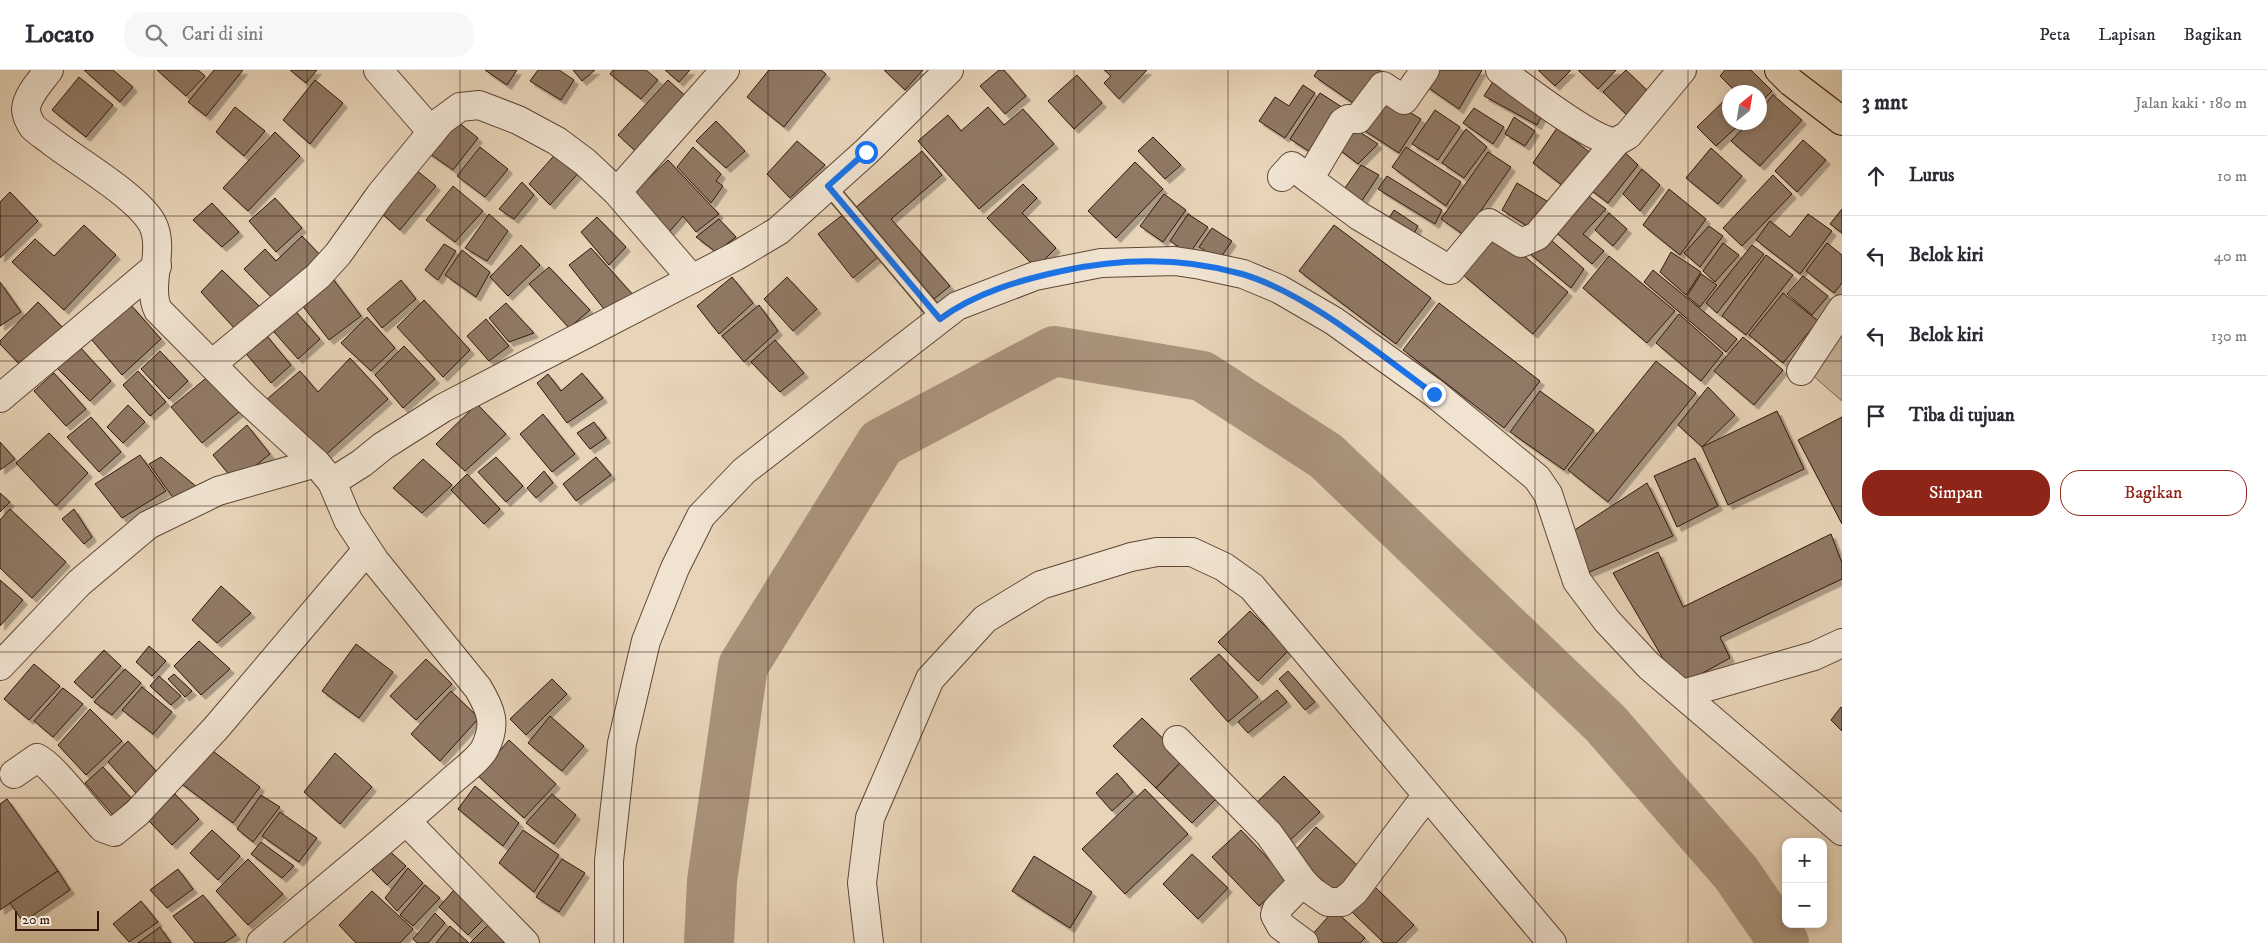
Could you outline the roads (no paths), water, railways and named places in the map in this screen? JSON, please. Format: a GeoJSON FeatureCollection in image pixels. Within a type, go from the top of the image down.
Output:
{"type":"FeatureCollection","features":[{"type":"Feature","properties":{"kind":"highway"},"geometry":{"type":"LineString","coordinates":[[1779,70],[1791,82],[1842,121]]}},
{"type":"Feature","properties":{"kind":"street"},"geometry":{"type":"LineString","coordinates":[[378,70],[432,132]]}},
{"type":"Feature","properties":{"kind":"street"},"geometry":{"type":"LineString","coordinates":[[617,192],[725,70]]}},
{"type":"Feature","properties":{"kind":"street"},"geometry":{"type":"LineString","coordinates":[[0,666],[79,583],[148,525],[218,491],[324,473],[362,464],[383,446],[442,408],[692,279],[778,231],[828,186],[949,70]]}},
{"type":"Feature","properties":{"kind":"street"},"geometry":{"type":"LineString","coordinates":[[1309,179],[1343,122],[1348,118],[1358,118],[1383,86],[1404,100],[1425,70]]}},
{"type":"Feature","properties":{"kind":"street"},"geometry":{"type":"LineString","coordinates":[[1500,70],[1532,94],[1602,140],[1616,142]]}},
{"type":"Feature","properties":{"kind":"street"},"geometry":{"type":"LineString","coordinates":[[1282,177],[1292,166],[1360,216],[1450,270],[1489,223],[1521,243],[1537,236],[1616,142],[1628,135],[1682,70]]}},
{"type":"Feature","properties":{"kind":"street"},"geometry":{"type":"LineString","coordinates":[[35,75],[26,110],[33,127],[134,201],[153,224],[156,233],[157,266],[154,294],[158,310],[245,398],[324,473],[348,520],[367,550],[478,688],[491,709],[492,730],[484,750],[406,821],[262,943]]}},
{"type":"Feature","properties":{"kind":"street"},"geometry":{"type":"LineString","coordinates":[[212,364],[318,276],[338,254],[380,195],[441,121],[460,107],[479,105],[518,120],[557,141],[585,162],[617,192],[692,279]]}},
{"type":"Feature","properties":{"kind":"street"},"geometry":{"type":"LineString","coordinates":[[609,943],[610,861],[622,743],[646,640],[675,568],[701,516],[744,472],[956,306],[1035,276],[1101,263],[1175,261],[1243,274],[1279,289],[1334,321],[1434,394],[1538,478],[1548,494],[1577,581],[1625,642],[1842,831]]}},
{"type":"Feature","properties":{"kind":"street"},"geometry":{"type":"LineString","coordinates":[[0,398],[157,266]]}},
{"type":"Feature","properties":{"kind":"street"},"geometry":{"type":"LineString","coordinates":[[1802,371],[1842,308]]}},
{"type":"Feature","properties":{"kind":"street"},"geometry":{"type":"LineString","coordinates":[[14,774],[34,759],[37,758],[44,762],[92,818],[107,831],[114,832],[137,813],[210,734],[367,550]]}},
{"type":"Feature","properties":{"kind":"street"},"geometry":{"type":"LineString","coordinates":[[869,943],[862,883],[870,818],[930,679],[985,619],[1041,585],[1130,557],[1157,552],[1192,552],[1224,567],[1252,587],[1552,943]]}},
{"type":"Feature","properties":{"kind":"street"},"geometry":{"type":"LineString","coordinates":[[1683,694],[1814,656],[1842,643]]}},
{"type":"Feature","properties":{"kind":"street"},"geometry":{"type":"LineString","coordinates":[[1178,740],[1269,834],[1303,882],[1328,902],[1342,902],[1354,892],[1427,795]]}},
{"type":"Feature","properties":{"kind":"street"},"geometry":{"type":"LineString","coordinates":[[406,821],[525,943]]}},
{"type":"Feature","properties":{"kind":"street"},"geometry":{"type":"LineString","coordinates":[[1303,882],[1277,909],[1275,915],[1281,926],[1304,943]]}},
{"type":"Feature","properties":{"kind":"lane"},"geometry":{"type":"LineString","coordinates":[[828,186],[940,319]]}},
{"type":"Feature","properties":{"kind":"waterway"},"geometry":{"type":"LineString","coordinates":[[709,943],[712,881],[743,666],[881,443],[1054,351],[1202,376],[1326,456],[1605,723],[1736,873],[1784,943]]}}]}
